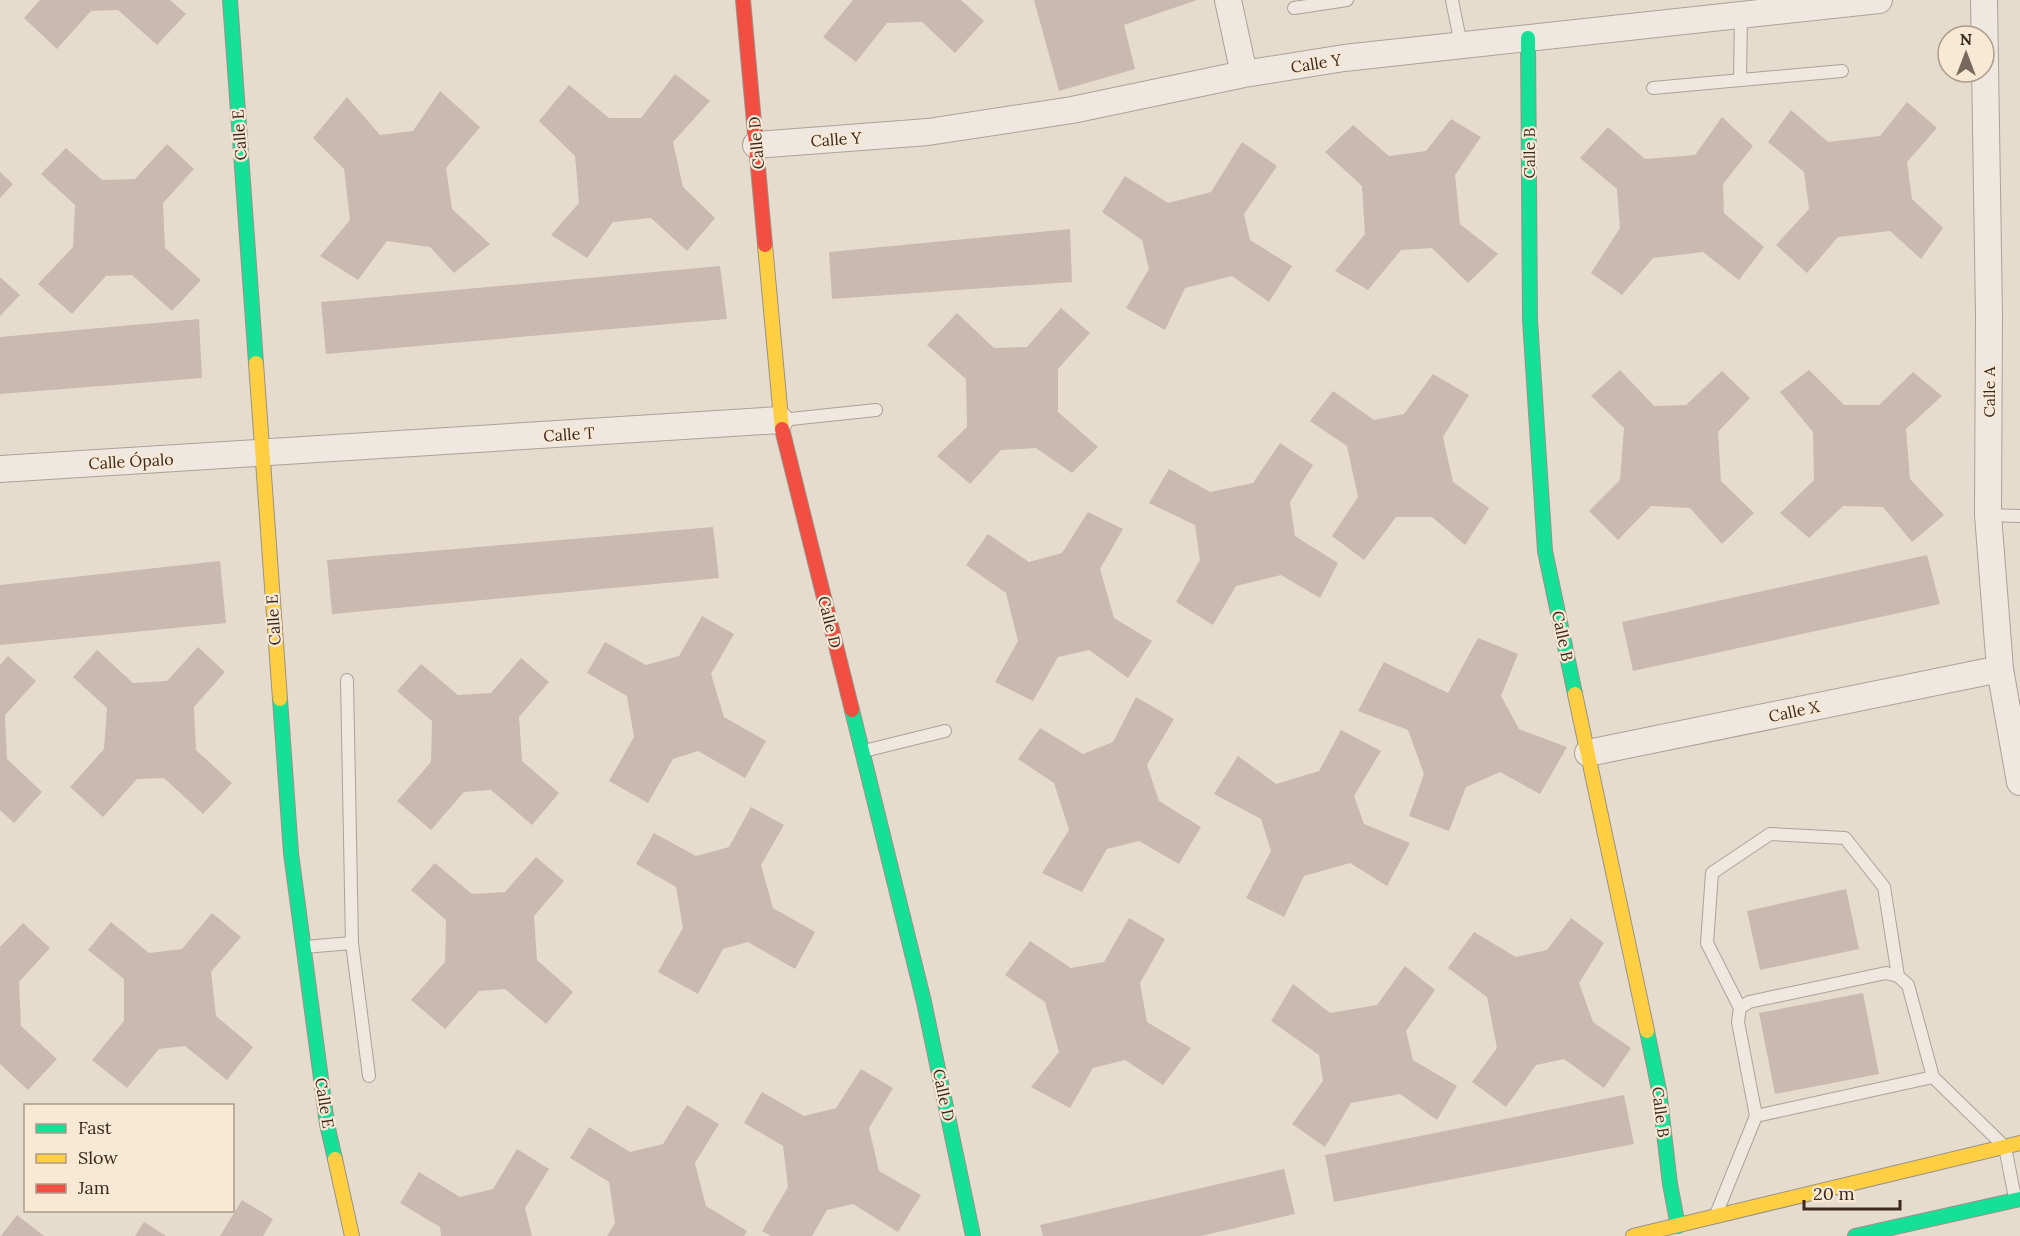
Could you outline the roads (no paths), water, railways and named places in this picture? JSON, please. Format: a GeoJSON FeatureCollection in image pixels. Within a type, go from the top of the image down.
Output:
{"type":"FeatureCollection","features":[{"type":"Feature","properties":{"kind":"street","name":"Calle E"},"geometry":{"type":"LineString","coordinates":[[230,0],[291,853],[327,1124],[352,1236]]}},
{"type":"Feature","properties":{"kind":"street","name":"Calle D"},"geometry":{"type":"LineString","coordinates":[[743,0],[780,420],[924,1002],[973,1236]]}},
{"type":"Feature","properties":{"kind":"street"},"geometry":{"type":"LineString","coordinates":[[1228,0],[1244,74]]}},
{"type":"Feature","properties":{"kind":"street","name":"Calle Y"},"geometry":{"type":"LineString","coordinates":[[756,145],[928,132],[1072,110],[1244,74],[1344,58],[1879,0]]}},
{"type":"Feature","properties":{"kind":"street","name":"Calle A"},"geometry":{"type":"LineString","coordinates":[[1984,0],[1989,315],[1988,515],[2000,669],[2020,782]]}},
{"type":"Feature","properties":{"kind":"street","name":"Calle B"},"geometry":{"type":"LineString","coordinates":[[1528,38],[1530,320],[1545,551],[1659,1090],[1670,1184],[1678,1226]]}},
{"type":"Feature","properties":{"kind":"street","name":"Calle T"},"geometry":{"type":"LineString","coordinates":[[261,453],[780,420]]}},
{"type":"Feature","properties":{"kind":"street","name":"Calle Ópalo"},"geometry":{"type":"LineString","coordinates":[[0,469],[261,453]]}},
{"type":"Feature","properties":{"kind":"street","name":"Calle X"},"geometry":{"type":"LineString","coordinates":[[1588,753],[2000,669]]}},
{"type":"Feature","properties":{"kind":"street"},"geometry":{"type":"LineString","coordinates":[[1633,1236],[2020,1143]]}},
{"type":"Feature","properties":{"kind":"street"},"geometry":{"type":"LineString","coordinates":[[1854,1236],[2018,1200]]}},
{"type":"Feature","properties":{"kind":"lane"},"geometry":{"type":"LineString","coordinates":[[1294,8],[1347,0]]}},
{"type":"Feature","properties":{"kind":"lane"},"geometry":{"type":"LineString","coordinates":[[1452,0],[1461,45]]}},
{"type":"Feature","properties":{"kind":"lane"},"geometry":{"type":"LineString","coordinates":[[1740,80],[1741,15]]}},
{"type":"Feature","properties":{"kind":"lane"},"geometry":{"type":"LineString","coordinates":[[1653,88],[1842,70]]}},
{"type":"Feature","properties":{"kind":"lane","name":"Calle T"},"geometry":{"type":"LineString","coordinates":[[780,420],[876,410]]}},
{"type":"Feature","properties":{"kind":"lane"},"geometry":{"type":"LineString","coordinates":[[1988,515],[2020,516]]}},
{"type":"Feature","properties":{"kind":"lane"},"geometry":{"type":"LineString","coordinates":[[347,680],[352,943],[369,1076]]}},
{"type":"Feature","properties":{"kind":"lane"},"geometry":{"type":"LineString","coordinates":[[862,752],[945,731]]}},
{"type":"Feature","properties":{"kind":"lane"},"geometry":{"type":"LineString","coordinates":[[1716,1216],[1756,1116],[1738,1022],[1740,1008],[1707,943],[1712,873],[1770,834],[1845,838],[1884,887],[1898,976]]}},
{"type":"Feature","properties":{"kind":"lane"},"geometry":{"type":"LineString","coordinates":[[303,947],[352,943]]}},
{"type":"Feature","properties":{"kind":"lane"},"geometry":{"type":"LineString","coordinates":[[1740,1008],[1749,1002],[1886,974],[1898,976],[1908,985],[1933,1077],[2005,1147],[2018,1200]]}},
{"type":"Feature","properties":{"kind":"lane"},"geometry":{"type":"LineString","coordinates":[[1756,1116],[1933,1077]]}}]}
